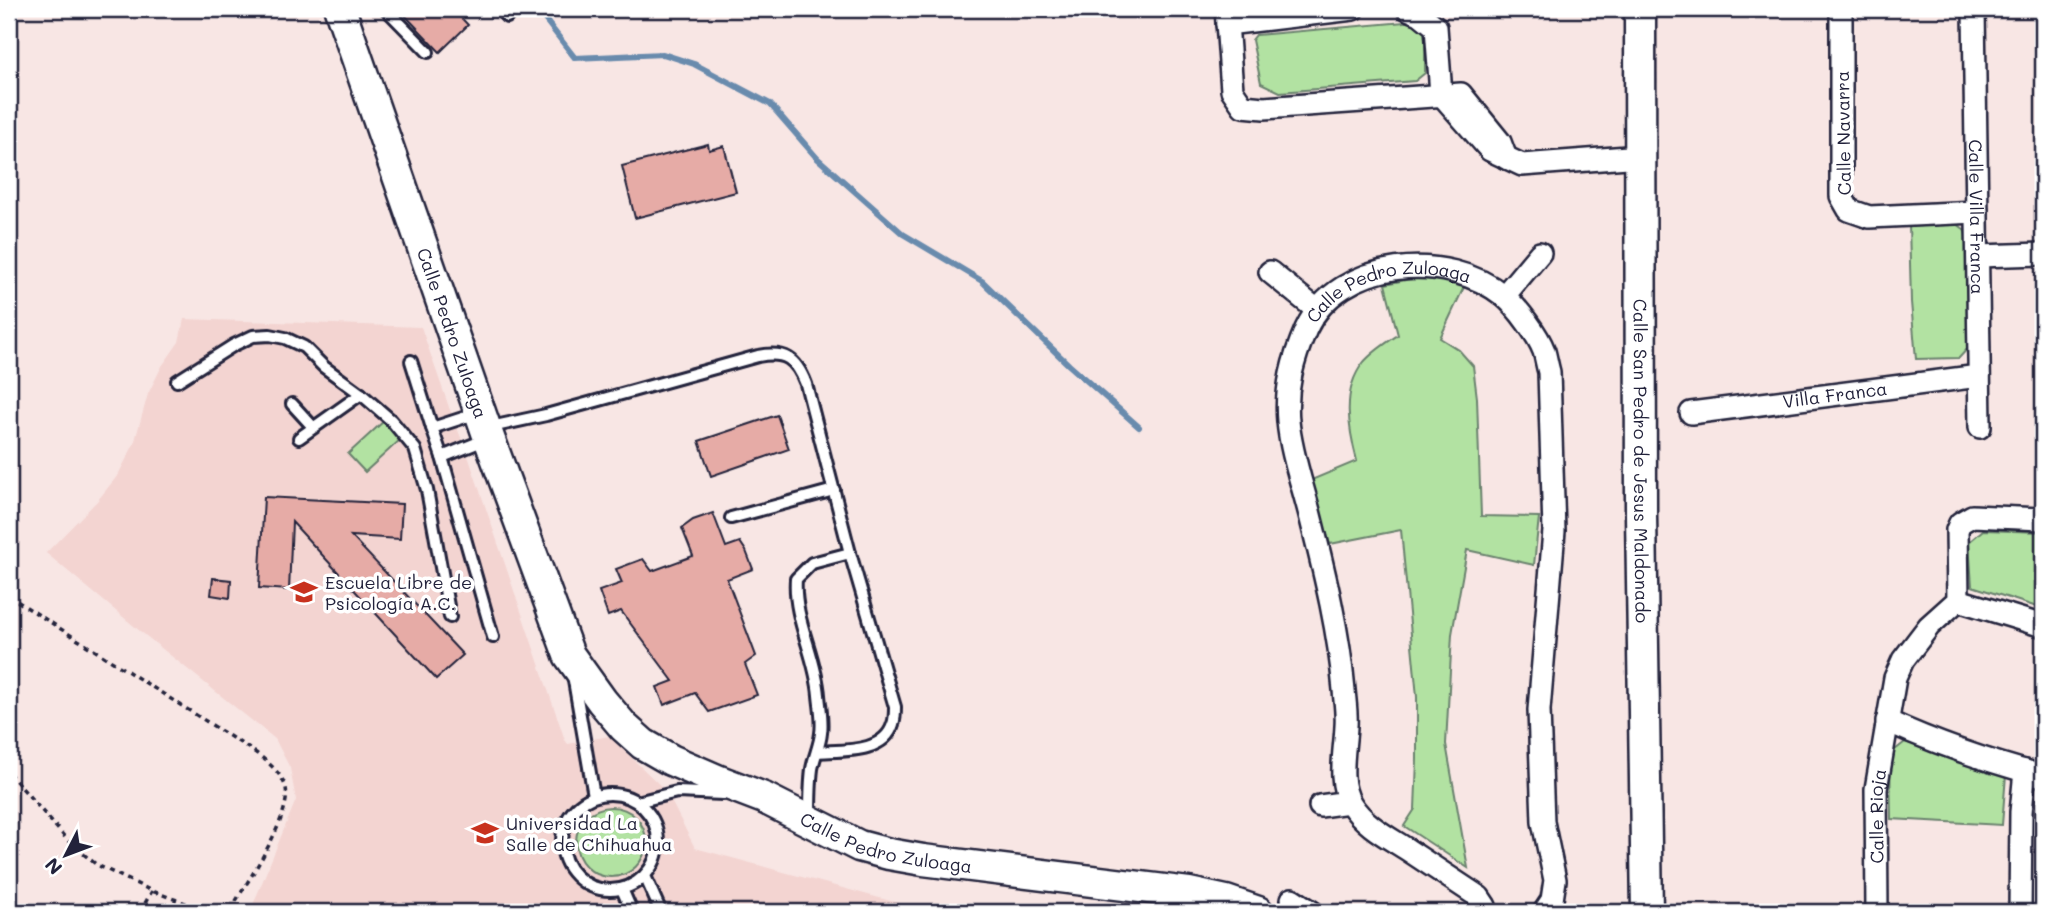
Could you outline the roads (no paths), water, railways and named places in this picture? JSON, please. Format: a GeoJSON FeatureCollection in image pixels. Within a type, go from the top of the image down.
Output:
{"type":"FeatureCollection","features":[{"type":"Feature","properties":{"kind":"street","name":"Calle Pedro Zuloaga"},"geometry":{"type":"LineString","coordinates":[[340,9],[485,426],[569,655],[624,727],[643,744],[671,760],[764,797],[859,846],[889,854],[1189,893],[1226,901],[1258,912]]}},
{"type":"Feature","properties":{"kind":"street"},"geometry":{"type":"LineString","coordinates":[[1353,9],[1226,16],[1232,90],[1243,106],[1264,108],[1461,94],[1500,142],[1506,158],[1522,165],[1641,156]]}},
{"type":"Feature","properties":{"kind":"street"},"geometry":{"type":"LineString","coordinates":[[1408,9],[1420,14],[1436,27],[1441,94]]}},
{"type":"Feature","properties":{"kind":"street","name":"Calle San Pedro de Jesus Maldonado"},"geometry":{"type":"LineString","coordinates":[[1640,9],[1641,500],[1647,912]]}},
{"type":"Feature","properties":{"kind":"street","name":"Calle Navarra"},"geometry":{"type":"LineString","coordinates":[[1841,9],[1840,195],[1843,202],[1849,210],[1869,217],[1977,212]]}},
{"type":"Feature","properties":{"kind":"street","name":"Calle Villa Franca"},"geometry":{"type":"LineString","coordinates":[[1974,9],[1980,426]]}},
{"type":"Feature","properties":{"kind":"street"},"geometry":{"type":"LineString","coordinates":[[1504,296],[1540,253]]}},
{"type":"Feature","properties":{"kind":"street"},"geometry":{"type":"LineString","coordinates":[[1978,256],[2043,254]]}},
{"type":"Feature","properties":{"kind":"street","name":"Calle Pedro Zuloaga"},"geometry":{"type":"LineString","coordinates":[[1349,802],[1344,786],[1346,724],[1340,652],[1325,577],[1293,455],[1287,389],[1307,327],[1326,300],[1350,283],[1377,273],[1436,267],[1465,276],[1504,296],[1532,330],[1544,350],[1549,372],[1554,531],[1539,710],[1543,822],[1555,880],[1552,900],[1545,912]]}},
{"type":"Feature","properties":{"kind":"street"},"geometry":{"type":"LineString","coordinates":[[1270,272],[1318,310]]}},
{"type":"Feature","properties":{"kind":"street","name":"Villa Franca"},"geometry":{"type":"LineString","coordinates":[[1691,413],[1979,376]]}},
{"type":"Feature","properties":{"kind":"street"},"geometry":{"type":"LineString","coordinates":[[2043,519],[1972,516],[1960,523],[1957,530],[1958,600],[2043,626]]}},
{"type":"Feature","properties":{"kind":"street","name":"Calle Rioja"},"geometry":{"type":"LineString","coordinates":[[1877,912],[1876,789],[1895,678],[1903,660],[1929,626],[1958,600]]}},
{"type":"Feature","properties":{"kind":"street"},"geometry":{"type":"LineString","coordinates":[[1887,721],[1924,738],[2034,773],[2021,812],[2020,912]]}},
{"type":"Feature","properties":{"kind":"street"},"geometry":{"type":"LineString","coordinates":[[1320,806],[1349,802],[1368,824],[1479,897],[1485,906],[1483,912]]}},
{"type":"Feature","properties":{"kind":"street"},"geometry":{"type":"LineString","coordinates":[[1292,899],[1312,912]]}},
{"type":"Feature","properties":{"kind":"lane"},"geometry":{"type":"LineString","coordinates":[[386,9],[428,52]]}},
{"type":"Feature","properties":{"kind":"lane"},"geometry":{"type":"LineString","coordinates":[[177,381],[233,345],[253,336],[270,335],[285,338],[304,347],[361,394],[391,420],[415,450],[427,490],[450,617]]}},
{"type":"Feature","properties":{"kind":"lane"},"geometry":{"type":"LineString","coordinates":[[432,428],[485,426],[545,415],[773,353],[784,355],[800,368],[895,707],[894,724],[889,733],[875,745],[817,752]]}},
{"type":"Feature","properties":{"kind":"lane"},"geometry":{"type":"LineString","coordinates":[[411,361],[442,457],[492,637]]}},
{"type":"Feature","properties":{"kind":"lane"},"geometry":{"type":"LineString","coordinates":[[299,438],[361,394]]}},
{"type":"Feature","properties":{"kind":"lane"},"geometry":{"type":"LineString","coordinates":[[292,404],[313,427]]}},
{"type":"Feature","properties":{"kind":"lane"},"geometry":{"type":"LineString","coordinates":[[442,457],[485,426]]}},
{"type":"Feature","properties":{"kind":"lane"},"geometry":{"type":"LineString","coordinates":[[415,450],[437,442]]}},
{"type":"Feature","properties":{"kind":"lane"},"geometry":{"type":"LineString","coordinates":[[731,519],[834,490]]}},
{"type":"Feature","properties":{"kind":"lane"},"geometry":{"type":"LineString","coordinates":[[810,821],[810,791],[821,732],[819,691],[802,624],[796,579],[812,563],[850,553]]}},
{"type":"Feature","properties":{"kind":"lane","name":"Calle Pedro Zuloaga"},"geometry":{"type":"LineString","coordinates":[[569,655],[594,796]]}},
{"type":"Feature","properties":{"kind":"lane"},"geometry":{"type":"LineString","coordinates":[[638,802],[677,792],[764,797]]}},
{"type":"Feature","properties":{"kind":"lane"},"geometry":{"type":"LineString","coordinates":[[616,794],[638,802],[655,824],[658,837],[658,851],[645,876],[622,889],[606,890],[590,886],[576,877],[562,848],[563,832],[569,816],[580,804],[594,796],[616,794]]}},
{"type":"Feature","properties":{"kind":"lane"},"geometry":{"type":"LineString","coordinates":[[645,876],[661,912]]}},
{"type":"Feature","properties":{"kind":"lane"},"geometry":{"type":"LineString","coordinates":[[622,889],[632,912]]}},
{"type":"Feature","properties":{"kind":"waterway"},"geometry":{"type":"LineString","coordinates":[[537,9],[575,58],[663,54],[694,64],[770,104],[817,158],[903,234],[982,281],[1069,365],[1139,427]]}},
{"type":"Feature","properties":{"kind":"place","name":"Escuela Libre de Psicología A.C."},"geometry":{"type":"Point","coordinates":[304,592]}},
{"type":"Feature","properties":{"kind":"place","name":"Universidad La Salle de Chihuahua"},"geometry":{"type":"Point","coordinates":[485,833]}}]}
